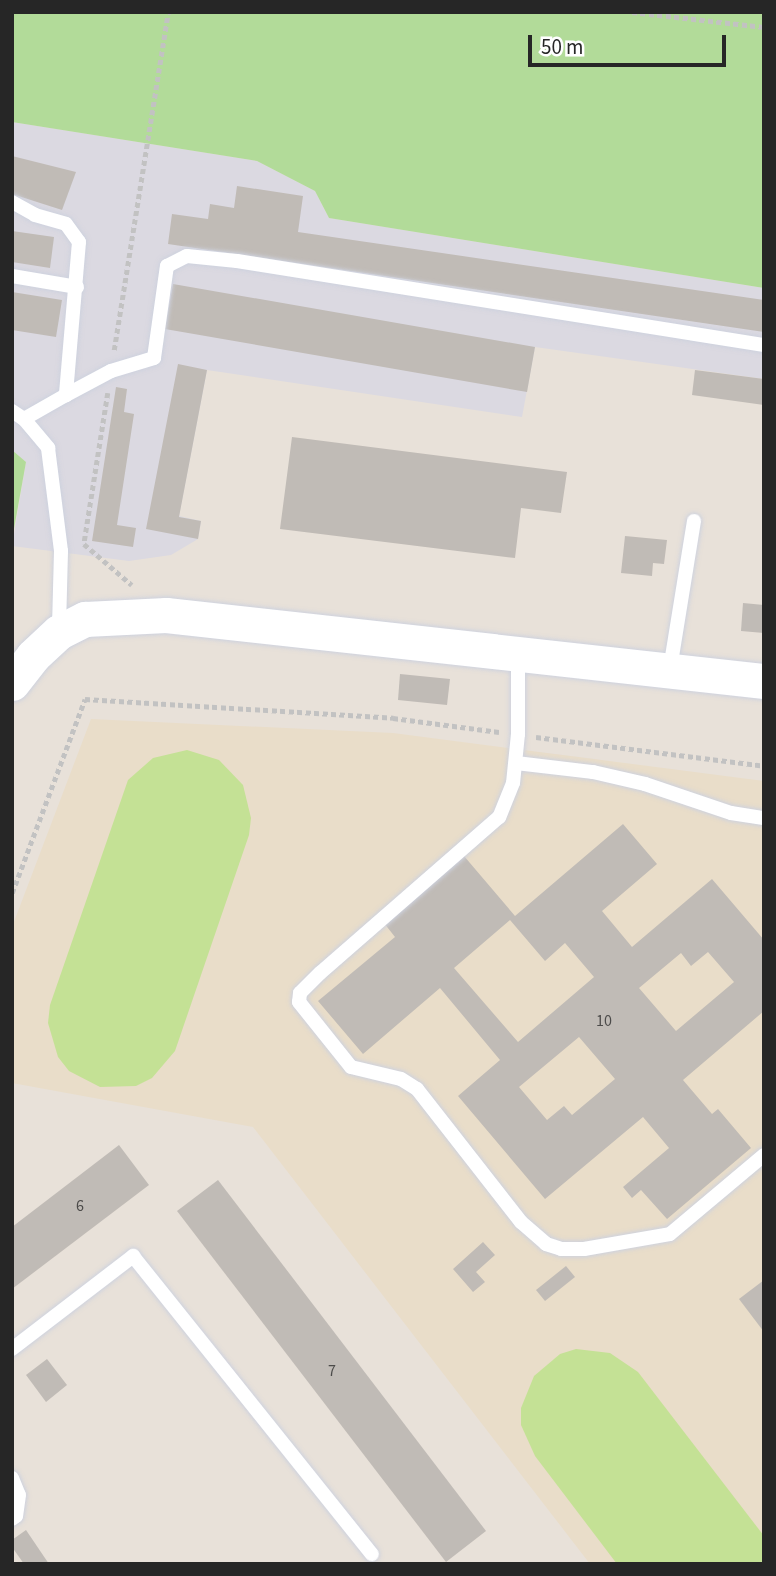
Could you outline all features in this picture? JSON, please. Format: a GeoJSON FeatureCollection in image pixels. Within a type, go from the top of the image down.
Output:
{"type":"FeatureCollection","features":[{"type":"Feature","properties":{"kind":"street"},"geometry":{"type":"LineString","coordinates":[[12,683],[33,656],[59,632],[85,619],[166,615],[764,681]]}},
{"type":"Feature","properties":{"kind":"lane"},"geometry":{"type":"LineString","coordinates":[[12,202],[35,215],[66,224],[79,242],[66,395]]}},
{"type":"Feature","properties":{"kind":"lane"},"geometry":{"type":"LineString","coordinates":[[59,632],[61,551],[48,448],[18,415],[66,395],[111,371],[154,358],[167,265],[187,256],[251,263],[764,345]]}},
{"type":"Feature","properties":{"kind":"lane"},"geometry":{"type":"LineString","coordinates":[[12,276],[77,287]]}},
{"type":"Feature","properties":{"kind":"lane"},"geometry":{"type":"LineString","coordinates":[[670,670],[694,521]]}},
{"type":"Feature","properties":{"kind":"lane"},"geometry":{"type":"LineString","coordinates":[[518,654],[516,763],[513,783],[499,817],[320,972],[300,993],[299,1002],[309,1018],[351,1067],[401,1079],[417,1089],[521,1222],[546,1244],[561,1249],[584,1249],[670,1234],[764,1155]]}},
{"type":"Feature","properties":{"kind":"lane"},"geometry":{"type":"LineString","coordinates":[[516,763],[593,772],[645,784],[731,813],[764,818]]}},
{"type":"Feature","properties":{"kind":"lane"},"geometry":{"type":"LineString","coordinates":[[12,1349],[133,1255],[372,1554]]}},
{"type":"Feature","properties":{"kind":"lane"},"geometry":{"type":"LineString","coordinates":[[12,1478],[19,1495],[16,1516],[12,1519]]}},
{"type":"Feature","properties":{"kind":"path"},"geometry":{"type":"LineString","coordinates":[[166,615],[84,544],[168,12]]}},
{"type":"Feature","properties":{"kind":"path"},"geometry":{"type":"LineString","coordinates":[[632,12],[764,27]]}},
{"type":"Feature","properties":{"kind":"path"},"geometry":{"type":"LineString","coordinates":[[12,892],[85,699],[393,718],[764,766]]}},
{"type":"Feature","properties":{"kind":"shaded area"},"geometry":{"type":"Polygon","coordinates":[[[12,122],[257,161],[315,191],[329,218],[764,288],[764,379],[535,347],[522,417],[207,370],[179,516],[201,521],[198,539],[171,555],[129,561],[12,546],[26,462],[12,450],[12,122]]]}},
{"type":"Feature","properties":{"kind":"shaded area"},"geometry":{"type":"Polygon","coordinates":[[[91,719],[393,733],[764,781],[764,1564],[590,1564],[253,1127],[12,1083],[12,927],[91,719]]]}},
{"type":"Feature","properties":{"kind":"green space"},"geometry":{"type":"Polygon","coordinates":[[[12,12],[764,12],[764,288],[329,218],[315,191],[257,161],[12,122],[12,12]]]}},
{"type":"Feature","properties":{"kind":"green space"},"geometry":{"type":"Polygon","coordinates":[[[12,450],[26,462],[12,540],[12,450]]]}},
{"type":"Feature","properties":{"kind":"green space"},"geometry":{"type":"Polygon","coordinates":[[[187,750],[219,760],[243,785],[251,818],[249,835],[175,1051],[152,1078],[136,1086],[100,1087],[69,1071],[58,1057],[48,1023],[50,1005],[128,780],[153,758],[187,750]]]}},
{"type":"Feature","properties":{"kind":"green space"},"geometry":{"type":"Polygon","coordinates":[[[576,1349],[610,1353],[638,1372],[764,1536],[764,1564],[617,1564],[535,1456],[521,1425],[521,1408],[534,1376],[560,1354],[576,1349]]]}},
{"type":"Feature","properties":{"kind":"building"},"geometry":{"type":"Polygon","coordinates":[[[12,156],[76,172],[62,210],[12,194],[12,156]]]}},
{"type":"Feature","properties":{"kind":"building"},"geometry":{"type":"Polygon","coordinates":[[[237,186],[303,196],[298,232],[764,300],[764,332],[168,244],[172,214],[208,219],[210,204],[234,208],[237,186]]]}},
{"type":"Feature","properties":{"kind":"building"},"geometry":{"type":"Polygon","coordinates":[[[12,231],[54,237],[50,268],[12,262],[12,231]]]}},
{"type":"Feature","properties":{"kind":"building"},"geometry":{"type":"Polygon","coordinates":[[[173,284],[535,347],[527,392],[165,329],[173,284]]]}},
{"type":"Feature","properties":{"kind":"building"},"geometry":{"type":"Polygon","coordinates":[[[12,292],[62,300],[56,337],[12,330],[12,292]]]}},
{"type":"Feature","properties":{"kind":"building"},"geometry":{"type":"Polygon","coordinates":[[[178,364],[207,370],[179,517],[201,521],[198,539],[146,529],[178,364]]]}},
{"type":"Feature","properties":{"kind":"building"},"geometry":{"type":"Polygon","coordinates":[[[695,370],[764,379],[764,405],[692,395],[695,370]]]}},
{"type":"Feature","properties":{"kind":"building"},"geometry":{"type":"Polygon","coordinates":[[[116,387],[127,389],[124,412],[134,414],[117,525],[136,528],[133,547],[92,541],[116,387]]]}},
{"type":"Feature","properties":{"kind":"building"},"geometry":{"type":"Polygon","coordinates":[[[292,437],[567,472],[561,513],[521,508],[515,558],[280,529],[292,437]]]}},
{"type":"Feature","properties":{"kind":"building"},"geometry":{"type":"Polygon","coordinates":[[[625,536],[667,540],[664,564],[653,563],[652,576],[621,573],[625,536]]]}},
{"type":"Feature","properties":{"kind":"building"},"geometry":{"type":"Polygon","coordinates":[[[743,603],[764,605],[764,633],[741,631],[743,603]]]}},
{"type":"Feature","properties":{"kind":"building"},"geometry":{"type":"Polygon","coordinates":[[[400,674],[450,679],[447,705],[398,700],[400,674]]]}},
{"type":"Feature","properties":{"kind":"building"},"geometry":{"type":"Polygon","coordinates":[[[623,824],[657,864],[602,911],[632,947],[712,879],[764,940],[764,1011],[683,1080],[712,1114],[718,1109],[751,1148],[667,1219],[641,1190],[632,1198],[623,1187],[669,1148],[643,1117],[545,1199],[458,1096],[500,1060],[440,988],[363,1054],[318,1001],[395,937],[384,923],[464,856],[515,916],[623,824]],[[510,920],[454,968],[518,1042],[594,977],[565,943],[545,961],[510,920]],[[708,952],[691,966],[681,953],[639,988],[676,1031],[734,982],[708,952]],[[579,1037],[519,1087],[547,1120],[564,1106],[572,1115],[615,1079],[579,1037]]]}},
{"type":"Feature","properties":{"kind":"building"},"geometry":{"type":"Polygon","coordinates":[[[119,1145],[149,1185],[12,1289],[12,1227],[119,1145]]]}},
{"type":"Feature","properties":{"kind":"building"},"geometry":{"type":"Polygon","coordinates":[[[218,1180],[486,1531],[446,1562],[177,1211],[218,1180]]]}},
{"type":"Feature","properties":{"kind":"building"},"geometry":{"type":"Polygon","coordinates":[[[483,1242],[495,1255],[476,1272],[485,1282],[473,1292],[453,1269],[483,1242]]]}},
{"type":"Feature","properties":{"kind":"building"},"geometry":{"type":"Polygon","coordinates":[[[566,1266],[575,1277],[545,1301],[536,1290],[566,1266]]]}},
{"type":"Feature","properties":{"kind":"building"},"geometry":{"type":"Polygon","coordinates":[[[764,1280],[764,1332],[739,1299],[764,1280]]]}},
{"type":"Feature","properties":{"kind":"building"},"geometry":{"type":"Polygon","coordinates":[[[47,1359],[67,1385],[46,1402],[26,1375],[47,1359]]]}},
{"type":"Feature","properties":{"kind":"building"},"geometry":{"type":"Polygon","coordinates":[[[26,1530],[49,1564],[24,1564],[12,1547],[12,1540],[26,1530]]]}}]}
